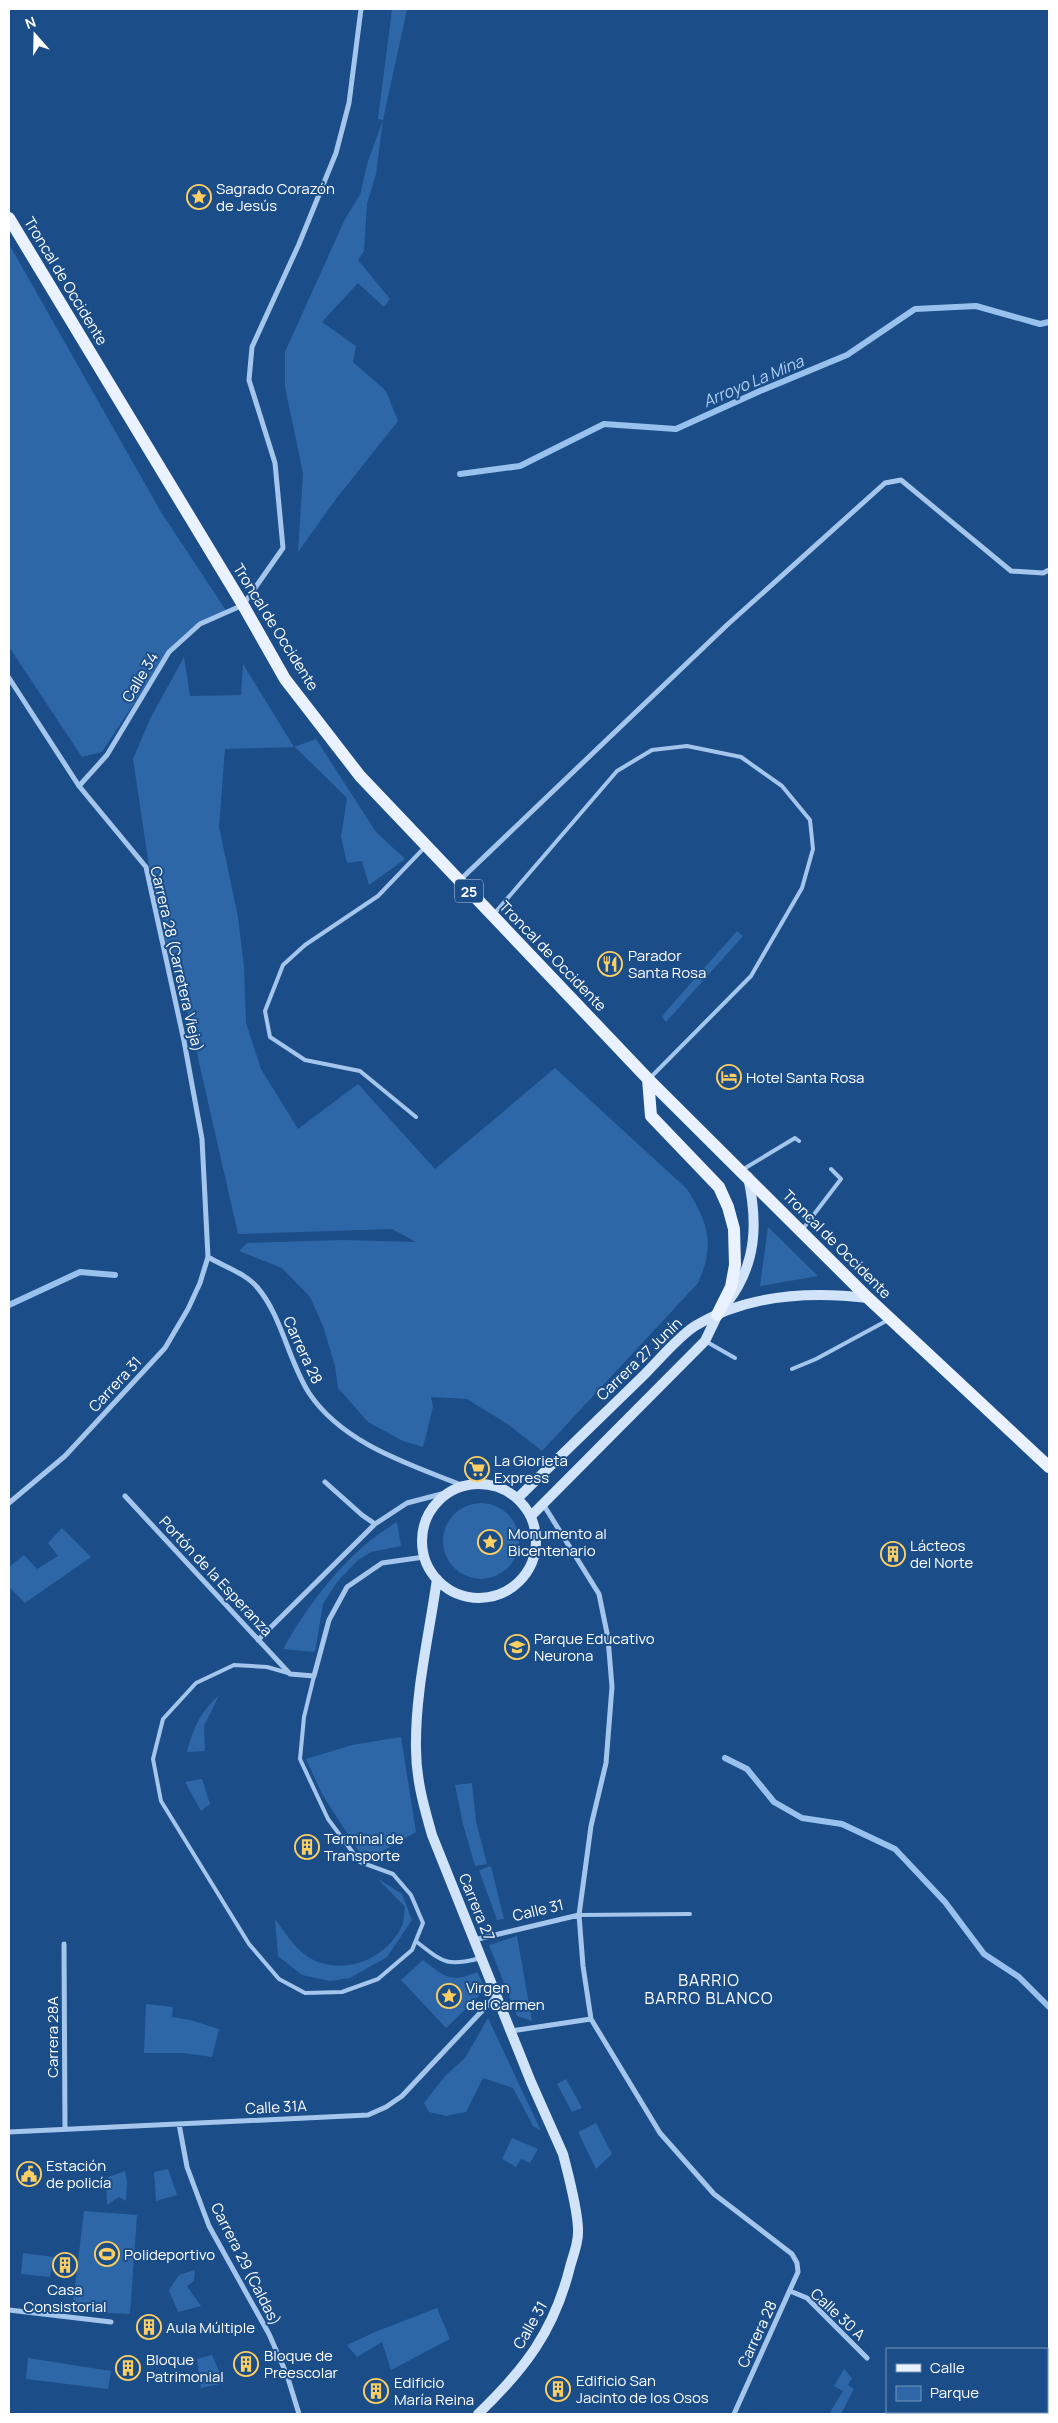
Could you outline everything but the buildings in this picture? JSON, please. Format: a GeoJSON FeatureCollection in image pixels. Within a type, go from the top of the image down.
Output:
{"type":"FeatureCollection","features":[{"type":"Feature","properties":{"kind":"main road","name":"Troncal de Occidente"},"geometry":{"type":"LineString","coordinates":[[9,218],[243,605],[285,679],[360,776],[648,1080],[868,1298],[1049,1467]]}},
{"type":"Feature","properties":{"kind":"main road"},"geometry":{"type":"LineString","coordinates":[[531,1516],[705,1341],[730,1287],[735,1265],[734,1230],[728,1207],[719,1187],[651,1116],[648,1080]]}},
{"type":"Feature","properties":{"kind":"main road"},"geometry":{"type":"LineString","coordinates":[[717,1315],[736,1292],[748,1265],[754,1236],[754,1206],[744,1174]]}},
{"type":"Feature","properties":{"kind":"main road","name":"Carrera 27 Junín"},"geometry":{"type":"LineString","coordinates":[[518,1498],[693,1327],[717,1315],[754,1303],[807,1294],[837,1294],[868,1298]]}},
{"type":"Feature","properties":{"kind":"main road"},"geometry":{"type":"LineString","coordinates":[[483,1484],[501,1488],[518,1498],[531,1516],[537,1543],[534,1558],[528,1571],[506,1591],[492,1596],[462,1595],[448,1589],[437,1579],[424,1557],[422,1536],[433,1506],[449,1492],[464,1486],[483,1484]]}},
{"type":"Feature","properties":{"kind":"main road","name":"Carrera 27"},"geometry":{"type":"LineString","coordinates":[[437,1579],[416,1723],[418,1776],[432,1835],[510,2031],[562,2154],[570,2179],[578,2233]]}},
{"type":"Feature","properties":{"kind":"main road","name":"Calle 31"},"geometry":{"type":"LineString","coordinates":[[478,2414],[511,2382],[539,2344],[563,2295],[578,2233]]}},
{"type":"Feature","properties":{"kind":"street"},"geometry":{"type":"LineString","coordinates":[[243,605],[283,548],[275,463],[249,380],[252,347],[299,244],[336,153],[349,104],[361,9]]}},
{"type":"Feature","properties":{"kind":"street"},"geometry":{"type":"LineString","coordinates":[[459,881],[727,625],[885,483],[901,480],[1011,571],[1043,573],[1049,570]]}},
{"type":"Feature","properties":{"kind":"street","name":"Calle 34"},"geometry":{"type":"LineString","coordinates":[[79,786],[107,755],[169,652],[200,624],[243,605]]}},
{"type":"Feature","properties":{"kind":"street","name":"Carrera 28 (Carretera Vieja)"},"geometry":{"type":"LineString","coordinates":[[9,678],[79,786],[146,867],[184,1041],[202,1139],[208,1257]]}},
{"type":"Feature","properties":{"kind":"street","name":"Carrera 28"},"geometry":{"type":"LineString","coordinates":[[208,1257],[244,1276],[256,1286],[268,1304],[309,1393],[331,1418],[352,1434],[389,1456],[464,1486]]}},
{"type":"Feature","properties":{"kind":"street","name":"Carrera 31"},"geometry":{"type":"LineString","coordinates":[[9,1504],[65,1456],[165,1348],[188,1309],[200,1283],[208,1257]]}},
{"type":"Feature","properties":{"kind":"street"},"geometry":{"type":"LineString","coordinates":[[325,1482],[375,1524]]}},
{"type":"Feature","properties":{"kind":"street"},"geometry":{"type":"LineString","coordinates":[[258,1640],[375,1524],[407,1503],[449,1492]]}},
{"type":"Feature","properties":{"kind":"street","name":"Portón de la Esperanza"},"geometry":{"type":"LineString","coordinates":[[125,1496],[290,1674]]}},
{"type":"Feature","properties":{"kind":"street"},"geometry":{"type":"LineString","coordinates":[[510,2031],[591,2019],[582,1966],[579,1916],[590,1834],[606,1763],[612,1687],[599,1594],[543,1504]]}},
{"type":"Feature","properties":{"kind":"street"},"geometry":{"type":"LineString","coordinates":[[290,1674],[314,1676],[329,1620],[347,1587],[382,1563],[424,1557]]}},
{"type":"Feature","properties":{"kind":"street","name":"Calle 31"},"geometry":{"type":"LineString","coordinates":[[474,1940],[579,1916]]}},
{"type":"Feature","properties":{"kind":"street","name":"Carrera 28A"},"geometry":{"type":"LineString","coordinates":[[64,1944],[65,2129]]}},
{"type":"Feature","properties":{"kind":"street","name":"Calle 31A"},"geometry":{"type":"LineString","coordinates":[[9,2132],[368,2115],[386,2107],[402,2096],[496,1996]]}},
{"type":"Feature","properties":{"kind":"street","name":"Carrera 28"},"geometry":{"type":"LineString","coordinates":[[591,2019],[660,2133],[714,2194],[792,2254],[797,2262],[798,2272],[734,2414]]}},
{"type":"Feature","properties":{"kind":"street","name":"Carrera 29 (Caldas)"},"geometry":{"type":"LineString","coordinates":[[179,2124],[187,2167],[209,2226],[269,2334],[287,2375],[299,2414]]}},
{"type":"Feature","properties":{"kind":"street","name":"Calle 30 A"},"geometry":{"type":"LineString","coordinates":[[790,2291],[807,2298],[867,2358]]}},
{"type":"Feature","properties":{"kind":"street"},"geometry":{"type":"LineString","coordinates":[[9,2310],[111,2322]]}},
{"type":"Feature","properties":{"kind":"lane"},"geometry":{"type":"LineString","coordinates":[[492,915],[617,771],[652,750],[687,746],[741,756],[782,786],[810,820],[813,849],[802,888],[751,976],[648,1080]]}},
{"type":"Feature","properties":{"kind":"lane"},"geometry":{"type":"LineString","coordinates":[[416,1117],[360,1071],[305,1060],[270,1037],[265,1012],[283,965],[305,945],[378,896],[426,846]]}},
{"type":"Feature","properties":{"kind":"lane"},"geometry":{"type":"LineString","coordinates":[[744,1174],[795,1138],[799,1141]]}},
{"type":"Feature","properties":{"kind":"lane"},"geometry":{"type":"LineString","coordinates":[[801,1231],[841,1178],[830,1169]]}},
{"type":"Feature","properties":{"kind":"lane"},"geometry":{"type":"LineString","coordinates":[[792,1369],[816,1359],[890,1319]]}},
{"type":"Feature","properties":{"kind":"lane"},"geometry":{"type":"LineString","coordinates":[[705,1341],[735,1358]]}},
{"type":"Feature","properties":{"kind":"lane"},"geometry":{"type":"LineString","coordinates":[[290,1674],[268,1668],[234,1665],[196,1683],[163,1719],[153,1759],[161,1801],[249,1944],[279,1979],[287,1984],[305,1993],[342,1992],[378,1979],[412,1950],[417,1942],[423,1923],[411,1895],[393,1874],[360,1862],[328,1819],[300,1759],[304,1717],[314,1676]]}},
{"type":"Feature","properties":{"kind":"lane"},"geometry":{"type":"LineString","coordinates":[[579,1916],[690,1914]]}},
{"type":"Feature","properties":{"kind":"lane"},"geometry":{"type":"LineString","coordinates":[[417,1942],[440,1960],[458,1964],[481,1958]]}},
{"type":"Feature","properties":{"kind":"green space"},"geometry":{"type":"Polygon","coordinates":[[[392,9],[407,9],[383,120],[378,119],[392,9]]]}},
{"type":"Feature","properties":{"kind":"green space"},"geometry":{"type":"Polygon","coordinates":[[[383,120],[376,174],[367,204],[364,251],[358,260],[390,299],[384,307],[358,283],[322,322],[356,346],[353,362],[386,391],[398,421],[336,499],[298,552],[303,473],[285,387],[285,352],[345,219],[360,195],[368,161],[383,120]]]}},
{"type":"Feature","properties":{"kind":"green space"},"geometry":{"type":"Polygon","coordinates":[[[9,244],[161,512],[227,612],[200,623],[169,650],[102,752],[82,757],[9,647],[9,244]]]}},
{"type":"Feature","properties":{"kind":"green space"},"geometry":{"type":"Polygon","coordinates":[[[184,657],[190,696],[241,695],[243,664],[294,747],[316,739],[376,832],[405,859],[369,885],[362,861],[347,863],[341,837],[347,798],[295,747],[225,749],[219,827],[238,917],[244,967],[246,1023],[261,1069],[298,1129],[358,1084],[435,1169],[555,1068],[687,1189],[705,1224],[708,1245],[707,1257],[698,1283],[542,1451],[509,1425],[467,1399],[431,1397],[433,1407],[423,1447],[403,1441],[368,1422],[338,1388],[335,1366],[323,1326],[310,1297],[282,1268],[239,1251],[247,1243],[343,1240],[416,1242],[392,1229],[238,1234],[188,1014],[167,951],[149,866],[133,759],[150,719],[184,657]]]}},
{"type":"Feature","properties":{"kind":"green space"},"geometry":{"type":"Polygon","coordinates":[[[737,931],[743,936],[666,1022],[662,1017],[668,1009],[737,931]]]}},
{"type":"Feature","properties":{"kind":"green space"},"geometry":{"type":"Polygon","coordinates":[[[768,1227],[818,1276],[760,1286],[768,1227]]]}},
{"type":"Feature","properties":{"kind":"green space"},"geometry":{"type":"Polygon","coordinates":[[[474,1503],[488,1503],[502,1509],[513,1520],[517,1526],[519,1541],[517,1556],[508,1568],[496,1577],[474,1579],[460,1573],[449,1562],[443,1548],[443,1534],[449,1520],[460,1509],[474,1503]]]}},
{"type":"Feature","properties":{"kind":"green space"},"geometry":{"type":"Polygon","coordinates":[[[397,1522],[401,1546],[371,1552],[358,1560],[337,1582],[323,1604],[315,1652],[283,1649],[318,1595],[332,1578],[362,1547],[397,1522]]]}},
{"type":"Feature","properties":{"kind":"green space"},"geometry":{"type":"Polygon","coordinates":[[[62,1528],[91,1557],[25,1603],[9,1587],[9,1567],[24,1555],[37,1569],[58,1556],[48,1543],[62,1528]]]}},
{"type":"Feature","properties":{"kind":"green space"},"geometry":{"type":"Polygon","coordinates":[[[219,1695],[204,1726],[205,1751],[187,1752],[198,1720],[219,1695]]]}},
{"type":"Feature","properties":{"kind":"green space"},"geometry":{"type":"Polygon","coordinates":[[[401,1737],[416,1832],[365,1861],[322,1794],[306,1759],[352,1745],[401,1737]]]}},
{"type":"Feature","properties":{"kind":"green space"},"geometry":{"type":"Polygon","coordinates":[[[202,1779],[210,1804],[201,1811],[185,1782],[202,1779]]]}},
{"type":"Feature","properties":{"kind":"green space"},"geometry":{"type":"Polygon","coordinates":[[[472,1783],[476,1822],[487,1864],[475,1866],[463,1824],[455,1785],[472,1783]]]}},
{"type":"Feature","properties":{"kind":"green space"},"geometry":{"type":"Polygon","coordinates":[[[491,1866],[504,1919],[497,1920],[479,1870],[491,1866]]]}},
{"type":"Feature","properties":{"kind":"green space"},"geometry":{"type":"Polygon","coordinates":[[[377,1878],[402,1894],[412,1920],[387,1957],[350,1978],[330,1981],[302,1975],[278,1956],[275,1919],[299,1949],[308,1957],[321,1963],[334,1966],[361,1962],[385,1948],[402,1926],[405,1907],[377,1878]]]}},
{"type":"Feature","properties":{"kind":"green space"},"geometry":{"type":"Polygon","coordinates":[[[517,1936],[532,2021],[517,2016],[489,1945],[517,1936]]]}},
{"type":"Feature","properties":{"kind":"green space"},"geometry":{"type":"Polygon","coordinates":[[[423,1960],[442,1974],[454,1978],[468,1976],[477,1972],[486,1989],[446,2028],[401,1980],[423,1960]]]}},
{"type":"Feature","properties":{"kind":"green space"},"geometry":{"type":"Polygon","coordinates":[[[146,2004],[173,2007],[172,2017],[190,2020],[219,2029],[212,2057],[183,2053],[144,2053],[146,2004]]]}},
{"type":"Feature","properties":{"kind":"green space"},"geometry":{"type":"Polygon","coordinates":[[[488,2018],[541,2131],[533,2126],[513,2088],[483,2078],[466,2112],[446,2116],[429,2112],[424,2103],[445,2076],[465,2058],[488,2018]]]}},
{"type":"Feature","properties":{"kind":"green space"},"geometry":{"type":"Polygon","coordinates":[[[566,2079],[582,2108],[572,2112],[557,2084],[566,2079]]]}},
{"type":"Feature","properties":{"kind":"green space"},"geometry":{"type":"Polygon","coordinates":[[[596,2123],[612,2154],[596,2169],[578,2132],[596,2123]]]}},
{"type":"Feature","properties":{"kind":"green space"},"geometry":{"type":"Polygon","coordinates":[[[512,2138],[538,2149],[530,2163],[521,2159],[516,2167],[502,2159],[512,2138]]]}},
{"type":"Feature","properties":{"kind":"green space"},"geometry":{"type":"Polygon","coordinates":[[[168,2169],[177,2195],[156,2201],[154,2172],[168,2169]]]}},
{"type":"Feature","properties":{"kind":"green space"},"geometry":{"type":"Polygon","coordinates":[[[125,2171],[127,2181],[126,2201],[119,2197],[107,2205],[106,2178],[125,2171]]]}},
{"type":"Feature","properties":{"kind":"green space","name":"Polideportivo"},"geometry":{"type":"Polygon","coordinates":[[[84,2211],[137,2215],[130,2314],[72,2311],[84,2211]]]}},
{"type":"Feature","properties":{"kind":"green space"},"geometry":{"type":"Polygon","coordinates":[[[23,2253],[53,2257],[50,2277],[21,2274],[23,2253]]]}},
{"type":"Feature","properties":{"kind":"green space"},"geometry":{"type":"Polygon","coordinates":[[[195,2270],[194,2281],[187,2286],[201,2306],[178,2312],[169,2290],[179,2275],[195,2270]]]}},
{"type":"Feature","properties":{"kind":"green space"},"geometry":{"type":"Polygon","coordinates":[[[437,2308],[450,2339],[391,2370],[382,2342],[357,2357],[347,2345],[375,2332],[437,2308]]]}},
{"type":"Feature","properties":{"kind":"green space"},"geometry":{"type":"Polygon","coordinates":[[[212,2355],[224,2383],[201,2388],[197,2359],[212,2355]]]}},
{"type":"Feature","properties":{"kind":"green space"},"geometry":{"type":"Polygon","coordinates":[[[28,2358],[111,2371],[108,2389],[26,2379],[28,2358]]]}},
{"type":"Feature","properties":{"kind":"green space"},"geometry":{"type":"Polygon","coordinates":[[[844,2369],[852,2378],[848,2385],[854,2389],[841,2414],[829,2414],[843,2391],[834,2386],[844,2369]]]}},
{"type":"Feature","properties":{"kind":"waterway","name":"Arroyo La Mina"},"geometry":{"type":"LineString","coordinates":[[460,474],[520,466],[604,424],[676,429],[760,391],[847,355],[915,309],[976,306],[1040,324],[1049,322]]}},
{"type":"Feature","properties":{"kind":"waterway"},"geometry":{"type":"LineString","coordinates":[[9,1305],[80,1272],[115,1275]]}},
{"type":"Feature","properties":{"kind":"waterway"},"geometry":{"type":"LineString","coordinates":[[725,1758],[747,1769],[774,1802],[802,1818],[842,1824],[895,1849],[945,1902],[984,1954],[1019,1977],[1049,2007]]}},
{"type":"Feature","properties":{"kind":"place","name":"Sagrado Corazón de Jesús"},"geometry":{"type":"Point","coordinates":[199,197]}},
{"type":"Feature","properties":{"kind":"place","name":"Parador Santa Rosa"},"geometry":{"type":"Point","coordinates":[610,964]}},
{"type":"Feature","properties":{"kind":"place","name":"Hotel Santa Rosa"},"geometry":{"type":"Point","coordinates":[729,1077]}},
{"type":"Feature","properties":{"kind":"place","name":"La Glorieta Express"},"geometry":{"type":"Point","coordinates":[477,1469]}},
{"type":"Feature","properties":{"kind":"place","name":"Monumento al Bicentenario"},"geometry":{"type":"Point","coordinates":[490,1542]}},
{"type":"Feature","properties":{"kind":"place","name":"Lácteos del Norte"},"geometry":{"type":"Point","coordinates":[893,1554]}},
{"type":"Feature","properties":{"kind":"place","name":"Parque Educativo Neurona"},"geometry":{"type":"Point","coordinates":[517,1647]}},
{"type":"Feature","properties":{"kind":"place","name":"Terminal de Transporte"},"geometry":{"type":"Point","coordinates":[307,1847]}},
{"type":"Feature","properties":{"kind":"place","name":"Virgen del Carmen"},"geometry":{"type":"Point","coordinates":[449,1996]}},
{"type":"Feature","properties":{"kind":"place","name":"Estación de policía"},"geometry":{"type":"Point","coordinates":[29,2174]}},
{"type":"Feature","properties":{"kind":"place","name":"Polideportivo"},"geometry":{"type":"Point","coordinates":[107,2254]}},
{"type":"Feature","properties":{"kind":"place","name":"Casa Consistorial"},"geometry":{"type":"Point","coordinates":[65,2265]}},
{"type":"Feature","properties":{"kind":"place","name":"Aula Múltiple"},"geometry":{"type":"Point","coordinates":[149,2327]}},
{"type":"Feature","properties":{"kind":"place","name":"Bloque de Preescolar"},"geometry":{"type":"Point","coordinates":[246,2364]}},
{"type":"Feature","properties":{"kind":"place","name":"Bloque Patrimonial"},"geometry":{"type":"Point","coordinates":[128,2368]}},
{"type":"Feature","properties":{"kind":"place","name":"Edificio San Jacinto de los Osos"},"geometry":{"type":"Point","coordinates":[558,2389]}},
{"type":"Feature","properties":{"kind":"place","name":"Edificio María Reina"},"geometry":{"type":"Point","coordinates":[376,2391]}},
{"type":"Feature","properties":{"kind":"district","name":"BARRIO BARRO BLANCO"},"geometry":{"type":"Point","coordinates":[709,1989]}}]}
